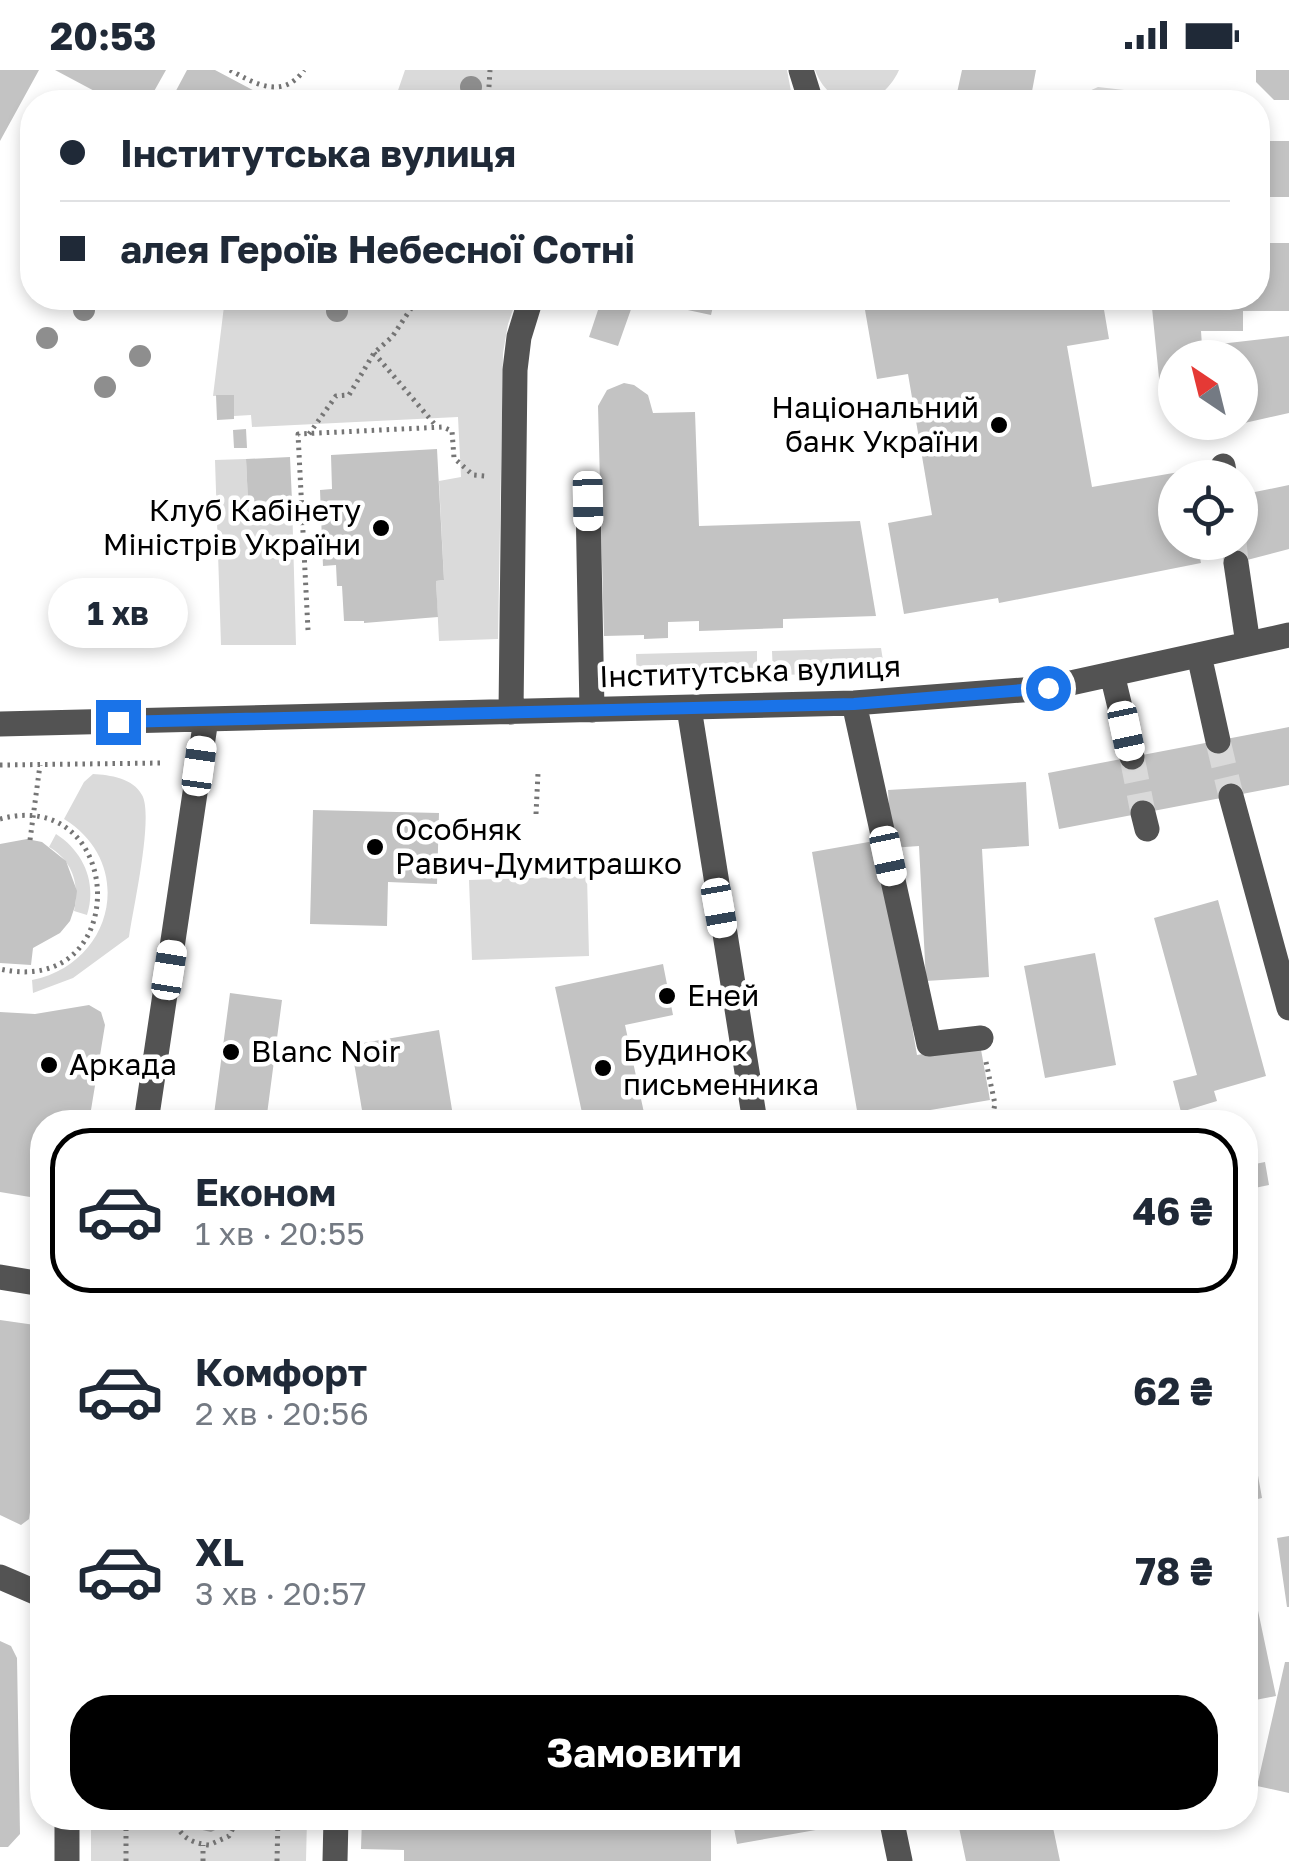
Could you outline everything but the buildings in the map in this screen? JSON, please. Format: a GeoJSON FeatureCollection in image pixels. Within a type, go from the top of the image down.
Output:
{"type":"FeatureCollection","features":[{"type":"Feature","properties":{"kind":"street"},"geometry":{"type":"LineString","coordinates":[[511,712],[516,354],[527,310]]}},
{"type":"Feature","properties":{"kind":"street"},"geometry":{"type":"LineString","coordinates":[[588,501],[592,710]]}},
{"type":"Feature","properties":{"kind":"street"},"geometry":{"type":"LineString","coordinates":[[1236,563],[1248,644]]}},
{"type":"Feature","properties":{"kind":"street","name":"Інститутська вулиця"},"geometry":{"type":"LineString","coordinates":[[0,724],[854,704],[1048,688],[1289,635]]}},
{"type":"Feature","properties":{"kind":"street"},"geometry":{"type":"LineString","coordinates":[[1199,655],[1218,741]]}},
{"type":"Feature","properties":{"kind":"street"},"geometry":{"type":"LineString","coordinates":[[1112,674],[1132,757]]}},
{"type":"Feature","properties":{"kind":"street"},"geometry":{"type":"LineString","coordinates":[[854,704],[929,1044],[982,1038]]}},
{"type":"Feature","properties":{"kind":"street"},"geometry":{"type":"LineString","coordinates":[[689,708],[753,1110]]}},
{"type":"Feature","properties":{"kind":"street"},"geometry":{"type":"LineString","coordinates":[[148,1110],[206,719]]}},
{"type":"Feature","properties":{"kind":"street"},"geometry":{"type":"LineString","coordinates":[[1231,796],[1289,1008]]}},
{"type":"Feature","properties":{"kind":"street"},"geometry":{"type":"LineString","coordinates":[[0,1277],[30,1282]]}},
{"type":"Feature","properties":{"kind":"street"},"geometry":{"type":"LineString","coordinates":[[0,1577],[30,1590]]}},
{"type":"Feature","properties":{"kind":"street"},"geometry":{"type":"LineString","coordinates":[[67,1830],[67,1861]]}},
{"type":"Feature","properties":{"kind":"street"},"geometry":{"type":"LineString","coordinates":[[335,1861],[336,1830]]}},
{"type":"Feature","properties":{"kind":"street"},"geometry":{"type":"LineString","coordinates":[[893,1830],[900,1861]]}},
{"type":"Feature","properties":{"kind":"path"},"geometry":{"type":"LineString","coordinates":[[230,70],[268,88],[292,84],[304,70]]}},
{"type":"Feature","properties":{"kind":"path"},"geometry":{"type":"LineString","coordinates":[[309,434],[336,396],[348,395],[374,353],[392,337],[410,310]]}},
{"type":"Feature","properties":{"kind":"path"},"geometry":{"type":"LineString","coordinates":[[374,353],[436,427]]}},
{"type":"Feature","properties":{"kind":"path"},"geometry":{"type":"LineString","coordinates":[[308,630],[298,434],[436,427],[452,431],[454,458],[473,475],[513,474]]}},
{"type":"Feature","properties":{"kind":"path"},"geometry":{"type":"LineString","coordinates":[[0,765],[161,763]]}},
{"type":"Feature","properties":{"kind":"path"},"geometry":{"type":"LineString","coordinates":[[30,840],[40,764]]}},
{"type":"Feature","properties":{"kind":"path"},"geometry":{"type":"LineString","coordinates":[[536,814],[538,773]]}},
{"type":"Feature","properties":{"kind":"path"},"geometry":{"type":"LineString","coordinates":[[0,819],[33,817],[66,829],[91,856],[100,893],[98,912],[82,945],[67,958],[32,972],[0,969]]}},
{"type":"Feature","properties":{"kind":"path"},"geometry":{"type":"LineString","coordinates":[[982,1038],[993,1110]]}},
{"type":"Feature","properties":{"kind":"path"},"geometry":{"type":"LineString","coordinates":[[126,1830],[126,1861]]}},
{"type":"Feature","properties":{"kind":"path"},"geometry":{"type":"LineString","coordinates":[[178,1830],[187,1839],[203,1844],[220,1842],[233,1830]]}},
{"type":"Feature","properties":{"kind":"path"},"geometry":{"type":"LineString","coordinates":[[277,1861],[278,1830]]}},
{"type":"Feature","properties":{"kind":"path"},"geometry":{"type":"LineString","coordinates":[[203,1844],[203,1861]]}},
{"type":"Feature","properties":{"kind":"shaded area"},"geometry":{"type":"Polygon","coordinates":[[[405,70],[787,70],[791,90],[398,90],[405,70]]]}},
{"type":"Feature","properties":{"kind":"shaded area"},"geometry":{"type":"Polygon","coordinates":[[[815,70],[899,70],[884,90],[828,90],[815,70]]]}},
{"type":"Feature","properties":{"kind":"shaded area"},"geometry":{"type":"Polygon","coordinates":[[[224,310],[513,310],[503,353],[498,639],[439,641],[436,581],[444,580],[439,481],[461,477],[458,417],[252,427],[251,415],[234,416],[233,395],[213,396],[224,310]]]}},
{"type":"Feature","properties":{"kind":"shaded area"},"geometry":{"type":"Polygon","coordinates":[[[246,459],[248,502],[292,501],[296,645],[221,645],[215,460],[246,459]]]}},
{"type":"Feature","properties":{"kind":"shaded area"},"geometry":{"type":"Polygon","coordinates":[[[881,648],[885,673],[773,675],[772,651],[881,648]]]}},
{"type":"Feature","properties":{"kind":"shaded area"},"geometry":{"type":"Polygon","coordinates":[[[757,651],[757,676],[637,678],[636,654],[757,651]]]}},
{"type":"Feature","properties":{"kind":"shaded area"},"geometry":{"type":"Polygon","coordinates":[[[93,774],[127,781],[138,789],[145,806],[144,842],[129,937],[73,978],[33,993],[32,980],[60,970],[81,954],[97,934],[106,910],[107,885],[101,861],[87,838],[64,819],[84,782],[93,774]]]}},
{"type":"Feature","properties":{"kind":"shaded area"},"geometry":{"type":"Polygon","coordinates":[[[56,834],[74,850],[86,869],[90,891],[87,915],[74,911],[73,874],[64,859],[49,847],[56,834]]]}},
{"type":"Feature","properties":{"kind":"shaded area"},"geometry":{"type":"Polygon","coordinates":[[[587,876],[589,956],[472,960],[469,880],[587,876]]]}},
{"type":"Feature","properties":{"kind":"shaded area"},"geometry":{"type":"Polygon","coordinates":[[[91,1830],[307,1830],[306,1861],[91,1861],[91,1830]]]}},
{"type":"Feature","properties":{"kind":"tunnel"},"geometry":{"type":"LineString","coordinates":[[1218,741],[1231,796]]}},
{"type":"Feature","properties":{"kind":"tunnel"},"geometry":{"type":"LineString","coordinates":[[1132,757],[1143,813]]}},
{"type":"Feature","properties":{"kind":"place","name":"Національний банк України"},"geometry":{"type":"Point","coordinates":[999,425]}},
{"type":"Feature","properties":{"kind":"place","name":"Клуб Кабінету Міністрів України"},"geometry":{"type":"Point","coordinates":[381,528]}},
{"type":"Feature","properties":{"kind":"place","name":"Особняк Равич-Думитрашко"},"geometry":{"type":"Point","coordinates":[375,847]}},
{"type":"Feature","properties":{"kind":"place","name":"Еней"},"geometry":{"type":"Point","coordinates":[667,996]}},
{"type":"Feature","properties":{"kind":"place","name":"Blanc Noir"},"geometry":{"type":"Point","coordinates":[231,1052]}},
{"type":"Feature","properties":{"kind":"place","name":"Аркада"},"geometry":{"type":"Point","coordinates":[49,1065]}},
{"type":"Feature","properties":{"kind":"place","name":"Будинок письменника"},"geometry":{"type":"Point","coordinates":[603,1068]}},
{"type":"Feature","properties":{"kind":"route"},"geometry":{"type":"LineString","coordinates":[[118,722],[854,704],[1048,688]]}}]}
